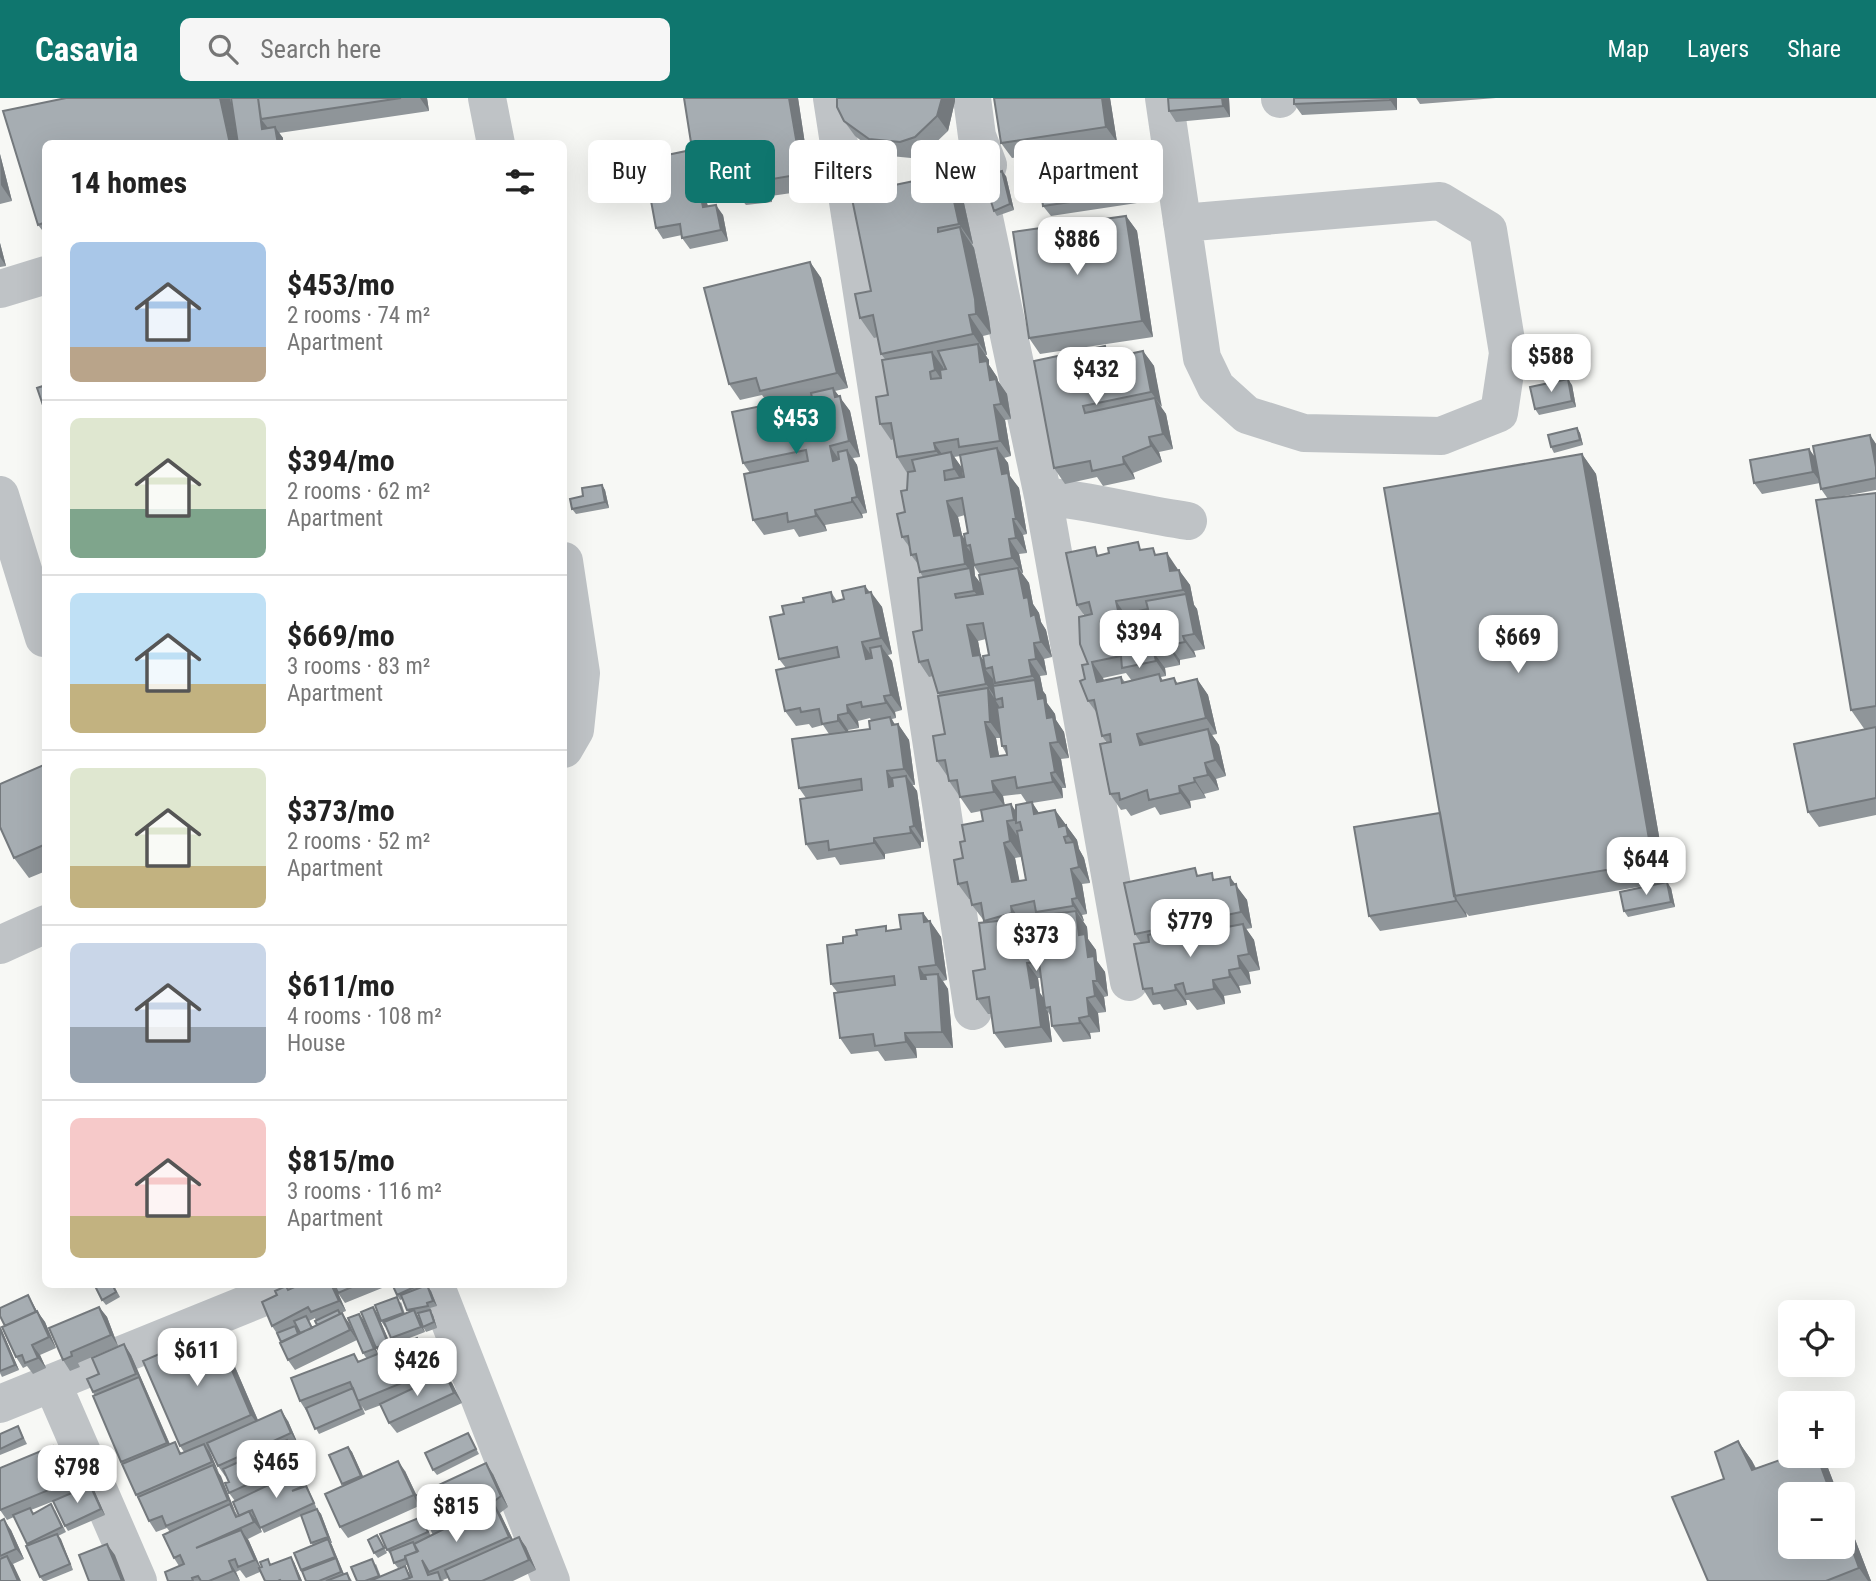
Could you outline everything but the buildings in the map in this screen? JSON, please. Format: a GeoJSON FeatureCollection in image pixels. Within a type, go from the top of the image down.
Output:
{"type":"FeatureCollection","features":[{"type":"Feature","properties":{"kind":"street"},"geometry":{"type":"LineString","coordinates":[[487,98],[495,140]]}},
{"type":"Feature","properties":{"kind":"street"},"geometry":{"type":"LineString","coordinates":[[832,98],[973,1011]]}},
{"type":"Feature","properties":{"kind":"street"},"geometry":{"type":"LineString","coordinates":[[972,98],[977,136],[988,166],[979,194],[1043,496],[1129,982]]}},
{"type":"Feature","properties":{"kind":"street"},"geometry":{"type":"LineString","coordinates":[[1164,98],[1182,223],[1202,358],[1216,387],[1247,415],[1304,433],[1441,436],[1499,413],[1508,353],[1488,230],[1440,201],[1182,223]]}},
{"type":"Feature","properties":{"kind":"street"},"geometry":{"type":"LineString","coordinates":[[0,289],[42,276]]}},
{"type":"Feature","properties":{"kind":"street"},"geometry":{"type":"LineString","coordinates":[[1043,496],[1094,502],[1125,511],[1188,521]]}},
{"type":"Feature","properties":{"kind":"street"},"geometry":{"type":"LineString","coordinates":[[2,507],[42,632]]}},
{"type":"Feature","properties":{"kind":"street"},"geometry":{"type":"LineString","coordinates":[[567,581],[581,673],[575,730],[567,744]]}},
{"type":"Feature","properties":{"kind":"street"},"geometry":{"type":"LineString","coordinates":[[0,945],[42,927]]}},
{"type":"Feature","properties":{"kind":"street"},"geometry":{"type":"LineString","coordinates":[[0,1404],[286,1288]]}},
{"type":"Feature","properties":{"kind":"street"},"geometry":{"type":"LineString","coordinates":[[437,1288],[551,1581]]}},
{"type":"Feature","properties":{"kind":"street"},"geometry":{"type":"LineString","coordinates":[[52,1383],[138,1581]]}}]}
